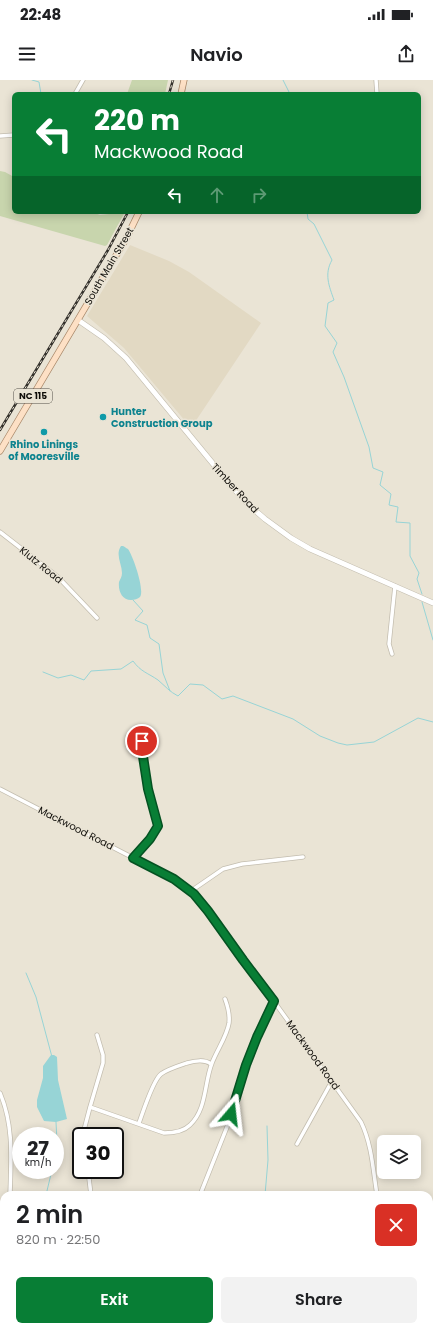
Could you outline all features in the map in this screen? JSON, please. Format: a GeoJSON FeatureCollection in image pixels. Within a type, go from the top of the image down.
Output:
{"type":"FeatureCollection","features":[{"type":"Feature","properties":{"kind":"main road"},"geometry":{"type":"LineString","coordinates":[[181,92],[184,80]]}},
{"type":"Feature","properties":{"kind":"main road","name":"South Main Street"},"geometry":{"type":"LineString","coordinates":[[78,320],[127,237],[138,214]]}},
{"type":"Feature","properties":{"kind":"main road","name":"NC 115"},"geometry":{"type":"LineString","coordinates":[[0,451],[78,320]]}},
{"type":"Feature","properties":{"kind":"street"},"geometry":{"type":"LineString","coordinates":[[76,92],[83,80]]}},
{"type":"Feature","properties":{"kind":"street"},"geometry":{"type":"LineString","coordinates":[[376,80],[377,92]]}},
{"type":"Feature","properties":{"kind":"street"},"geometry":{"type":"LineString","coordinates":[[0,136],[12,135]]}},
{"type":"Feature","properties":{"kind":"street","name":"Timber Road"},"geometry":{"type":"LineString","coordinates":[[78,320],[104,338],[127,359],[233,488],[265,519],[290,538],[310,549],[433,603]]}},
{"type":"Feature","properties":{"kind":"street","name":"Klutz Road"},"geometry":{"type":"LineString","coordinates":[[0,532],[58,576],[97,618]]}},
{"type":"Feature","properties":{"kind":"street"},"geometry":{"type":"LineString","coordinates":[[392,654],[389,644],[395,586]]}},
{"type":"Feature","properties":{"kind":"street"},"geometry":{"type":"LineString","coordinates":[[133,858],[150,839],[158,826],[148,789],[142,741]]}},
{"type":"Feature","properties":{"kind":"street","name":"Mackwood Road"},"geometry":{"type":"LineString","coordinates":[[0,789],[174,879],[191,891],[203,903],[361,1122],[368,1138],[376,1191]]}},
{"type":"Feature","properties":{"kind":"street"},"geometry":{"type":"LineString","coordinates":[[191,891],[223,869],[242,864],[303,857]]}},
{"type":"Feature","properties":{"kind":"street"},"geometry":{"type":"LineString","coordinates":[[90,1107],[164,1133],[174,1132],[189,1127],[196,1118],[203,1101],[212,1064],[229,1024],[229,1011],[225,999]]}},
{"type":"Feature","properties":{"kind":"street"},"geometry":{"type":"LineString","coordinates":[[202,1191],[227,1128],[246,1065],[274,1001]]}},
{"type":"Feature","properties":{"kind":"street"},"geometry":{"type":"LineString","coordinates":[[85,1127],[103,1063],[103,1055],[97,1035]]}},
{"type":"Feature","properties":{"kind":"street"},"geometry":{"type":"LineString","coordinates":[[139,1123],[155,1082],[160,1075],[178,1066],[195,1061],[208,1062],[212,1064]]}},
{"type":"Feature","properties":{"kind":"street"},"geometry":{"type":"LineString","coordinates":[[297,1144],[332,1081]]}},
{"type":"Feature","properties":{"kind":"street"},"geometry":{"type":"LineString","coordinates":[[0,1093],[7,1114],[11,1135],[10,1191]]}},
{"type":"Feature","properties":{"kind":"street"},"geometry":{"type":"LineString","coordinates":[[89,1179],[91,1191]]}},
{"type":"Feature","properties":{"kind":"shaded area"},"geometry":{"type":"Polygon","coordinates":[[[130,245],[169,261],[189,272],[261,323],[191,428],[124,348],[87,316],[130,245]]]}},
{"type":"Feature","properties":{"kind":"green space"},"geometry":{"type":"Polygon","coordinates":[[[132,80],[168,80],[165,92],[128,92],[132,80]]]}},
{"type":"Feature","properties":{"kind":"green space"},"geometry":{"type":"Polygon","coordinates":[[[0,171],[12,176],[12,214],[124,214],[107,245],[105,246],[0,216],[0,171]]]}},
{"type":"Feature","properties":{"kind":"water"},"geometry":{"type":"Polygon","coordinates":[[[121,546],[128,549],[138,573],[141,593],[140,597],[136,599],[128,600],[123,597],[119,589],[119,582],[122,573],[119,556],[119,549],[121,546]]]}},
{"type":"Feature","properties":{"kind":"water"},"geometry":{"type":"Polygon","coordinates":[[[51,1055],[57,1057],[58,1080],[67,1119],[56,1122],[44,1121],[37,1107],[37,1100],[43,1078],[43,1066],[51,1055]]]}},
{"type":"Feature","properties":{"kind":"waterway"},"geometry":{"type":"LineString","coordinates":[[32,80],[39,82],[41,92]]}},
{"type":"Feature","properties":{"kind":"waterway"},"geometry":{"type":"LineString","coordinates":[[283,80],[289,92]]}},
{"type":"Feature","properties":{"kind":"waterway"},"geometry":{"type":"LineString","coordinates":[[307,214],[308,219],[314,224],[332,260],[328,270],[328,280],[334,300],[328,303],[325,326],[337,343],[333,352],[344,377],[369,447],[373,468],[383,472],[380,485],[391,494],[389,505],[398,507],[396,522],[410,523],[410,556],[419,573],[417,579],[422,594]]}},
{"type":"Feature","properties":{"kind":"waterway"},"geometry":{"type":"LineString","coordinates":[[133,600],[143,611],[135,620],[147,625],[150,638],[159,644],[163,673],[170,691]]}},
{"type":"Feature","properties":{"kind":"waterway"},"geometry":{"type":"LineString","coordinates":[[422,602],[433,640]]}},
{"type":"Feature","properties":{"kind":"waterway"},"geometry":{"type":"LineString","coordinates":[[43,672],[58,678],[71,675],[84,680],[91,671],[121,669],[133,661],[142,670],[158,680],[178,696],[190,684],[203,685],[222,699],[233,696],[293,719],[320,736],[347,745],[374,742],[418,718],[433,722]]}},
{"type":"Feature","properties":{"kind":"waterway"},"geometry":{"type":"LineString","coordinates":[[26,973],[36,997],[52,1057]]}},
{"type":"Feature","properties":{"kind":"waterway"},"geometry":{"type":"LineString","coordinates":[[56,1122],[56,1127]]}},
{"type":"Feature","properties":{"kind":"waterway"},"geometry":{"type":"LineString","coordinates":[[265,1191],[268,1160],[267,1126]]}},
{"type":"Feature","properties":{"kind":"waterway"},"geometry":{"type":"LineString","coordinates":[[47,1191],[50,1179]]}},
{"type":"Feature","properties":{"kind":"railway"},"geometry":{"type":"LineString","coordinates":[[170,92],[173,80]]}},
{"type":"Feature","properties":{"kind":"railway"},"geometry":{"type":"LineString","coordinates":[[0,430],[108,250],[127,214]]}},
{"type":"Feature","properties":{"kind":"place","name":"Hunter Construction Group"},"geometry":{"type":"Point","coordinates":[103,417]}},
{"type":"Feature","properties":{"kind":"place","name":"Rhino Linings of Mooresville"},"geometry":{"type":"Point","coordinates":[44,432]}},
{"type":"Feature","properties":{"kind":"route"},"geometry":{"type":"LineString","coordinates":[[142,741],[148,789],[158,826],[150,839],[133,858],[181,883],[203,903],[274,1001],[265,1017],[246,1065],[231,1114]]}}]}
